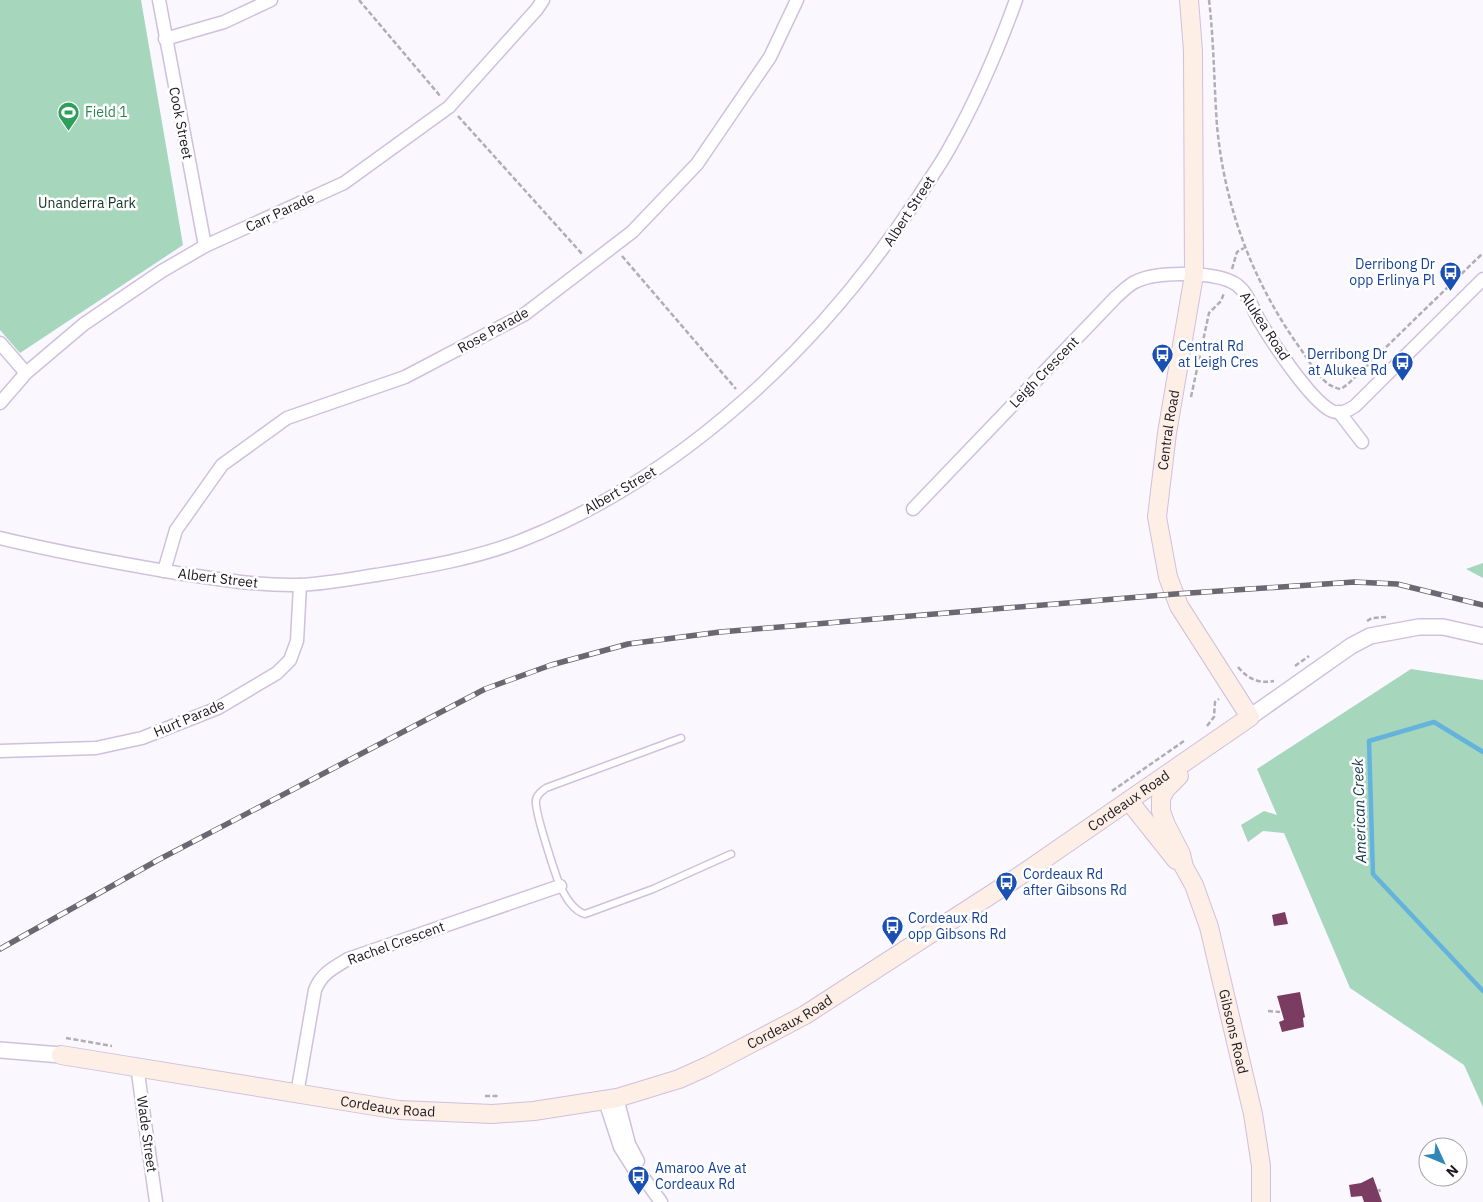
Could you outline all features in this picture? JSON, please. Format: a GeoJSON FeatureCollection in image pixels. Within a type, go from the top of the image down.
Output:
{"type":"FeatureCollection","features":[{"type":"Feature","properties":{"kind":"main road","name":"Central Road"},"geometry":{"type":"LineString","coordinates":[[1189,0],[1193,51],[1194,275],[1160,480],[1157,517],[1159,537],[1168,577],[1179,606],[1250,717]]}},
{"type":"Feature","properties":{"kind":"main road","name":"Cordeaux Road"},"geometry":{"type":"LineString","coordinates":[[61,1055],[398,1110],[473,1114],[534,1111],[611,1099],[679,1079],[774,1034],[1015,879],[1250,717]]}},
{"type":"Feature","properties":{"kind":"main road","name":"Gibsons Road"},"geometry":{"type":"LineString","coordinates":[[1214,743],[1205,755],[1166,789],[1161,798],[1161,810],[1166,825],[1181,854],[1184,867],[1197,892],[1209,927],[1253,1114],[1261,1166],[1261,1202]]}},
{"type":"Feature","properties":{"kind":"main road","name":"Gibsons Road"},"geometry":{"type":"LineString","coordinates":[[1129,801],[1172,857],[1184,867]]}},
{"type":"Feature","properties":{"kind":"street","name":"Cook Street"},"geometry":{"type":"LineString","coordinates":[[159,0],[205,246]]}},
{"type":"Feature","properties":{"kind":"street"},"geometry":{"type":"LineString","coordinates":[[165,39],[224,22],[271,0]]}},
{"type":"Feature","properties":{"kind":"street","name":"Carr Parade"},"geometry":{"type":"LineString","coordinates":[[0,403],[26,373],[84,324],[162,271],[205,246],[344,183],[449,107],[538,9],[543,0]]}},
{"type":"Feature","properties":{"kind":"street","name":"Rose Parade"},"geometry":{"type":"LineString","coordinates":[[164,570],[176,530],[222,465],[287,418],[405,377],[524,314],[632,232],[697,164],[770,57],[797,0]]}},
{"type":"Feature","properties":{"kind":"street","name":"Albert Street"},"geometry":{"type":"LineString","coordinates":[[0,538],[53,551],[242,583],[300,585],[430,566],[519,542],[605,501],[660,466],[745,399],[825,319],[886,246],[950,148],[999,45],[1016,0]]}},
{"type":"Feature","properties":{"kind":"street","name":"Leigh Crescent"},"geometry":{"type":"LineString","coordinates":[[913,509],[1116,297],[1135,281],[1169,274],[1194,275]]}},
{"type":"Feature","properties":{"kind":"street","name":"Alukea Road"},"geometry":{"type":"LineString","coordinates":[[1194,275],[1228,280],[1239,286],[1270,338],[1309,390],[1331,411],[1339,412],[1362,442]]}},
{"type":"Feature","properties":{"kind":"street"},"geometry":{"type":"LineString","coordinates":[[1339,412],[1348,411],[1354,406],[1483,279]]}},
{"type":"Feature","properties":{"kind":"street"},"geometry":{"type":"LineString","coordinates":[[0,343],[26,373]]}},
{"type":"Feature","properties":{"kind":"street","name":"Hurt Parade"},"geometry":{"type":"LineString","coordinates":[[0,751],[96,748],[142,738],[218,708],[277,673],[290,660],[297,641],[300,585]]}},
{"type":"Feature","properties":{"kind":"street","name":"Cordeaux Road"},"geometry":{"type":"LineString","coordinates":[[1250,717],[1351,646],[1370,636],[1396,630],[1435,627],[1462,630],[1483,636]]}},
{"type":"Feature","properties":{"kind":"street","name":"Rachel Crescent"},"geometry":{"type":"LineString","coordinates":[[297,1094],[315,990],[319,979],[329,970],[348,959],[560,886]]}},
{"type":"Feature","properties":{"kind":"street","name":"Cordeaux Road"},"geometry":{"type":"LineString","coordinates":[[0,1050],[61,1055]]}},
{"type":"Feature","properties":{"kind":"street","name":"Wade Street"},"geometry":{"type":"LineString","coordinates":[[137,1066],[156,1202]]}},
{"type":"Feature","properties":{"kind":"street"},"geometry":{"type":"LineString","coordinates":[[611,1099],[642,1170],[643,1177],[661,1202]]}},
{"type":"Feature","properties":{"kind":"lane"},"geometry":{"type":"LineString","coordinates":[[682,738],[546,788],[538,794],[535,800],[537,814],[560,886],[575,909],[585,914],[653,889],[731,854]]}},
{"type":"Feature","properties":{"kind":"path"},"geometry":{"type":"LineString","coordinates":[[359,0],[449,107],[590,263]]}},
{"type":"Feature","properties":{"kind":"path"},"geometry":{"type":"LineString","coordinates":[[1209,0],[1218,127],[1226,181],[1244,248],[1265,294],[1291,336],[1323,380],[1332,388],[1341,389],[1483,253]]}},
{"type":"Feature","properties":{"kind":"path"},"geometry":{"type":"LineString","coordinates":[[613,246],[745,399]]}},
{"type":"Feature","properties":{"kind":"path"},"geometry":{"type":"LineString","coordinates":[[1190,400],[1200,363],[1209,313],[1221,301],[1237,252],[1244,248]]}},
{"type":"Feature","properties":{"kind":"path"},"geometry":{"type":"LineString","coordinates":[[1233,660],[1249,678]]}},
{"type":"Feature","properties":{"kind":"path"},"geometry":{"type":"LineString","coordinates":[[1202,729],[1214,717],[1215,702]]}},
{"type":"Feature","properties":{"kind":"path"},"geometry":{"type":"LineString","coordinates":[[1105,796],[1187,740]]}},
{"type":"Feature","properties":{"kind":"path"},"geometry":{"type":"LineString","coordinates":[[1268,1010],[1280,1012]]}},
{"type":"Feature","properties":{"kind":"path"},"geometry":{"type":"LineString","coordinates":[[481,1096],[508,1096]]}},
{"type":"Feature","properties":{"kind":"green space","name":"Unanderra Park"},"geometry":{"type":"Polygon","coordinates":[[[0,0],[141,0],[183,245],[20,353],[0,330],[0,0]]]}},
{"type":"Feature","properties":{"kind":"green space"},"geometry":{"type":"Polygon","coordinates":[[[1483,563],[1483,578],[1466,569],[1483,563]]]}},
{"type":"Feature","properties":{"kind":"green space"},"geometry":{"type":"Polygon","coordinates":[[[1411,669],[1483,680],[1483,1107],[1464,1065],[1350,988],[1284,833],[1263,831],[1248,842],[1241,825],[1264,811],[1277,815],[1257,769],[1411,669]]]}},
{"type":"Feature","properties":{"kind":"building"},"geometry":{"type":"Polygon","coordinates":[[[1285,912],[1288,924],[1274,926],[1272,915],[1285,912]]]}},
{"type":"Feature","properties":{"kind":"building"},"geometry":{"type":"Polygon","coordinates":[[[1300,992],[1305,1017],[1303,1018],[1304,1027],[1282,1032],[1279,1022],[1284,1020],[1277,996],[1300,992]]]}},
{"type":"Feature","properties":{"kind":"building"},"geometry":{"type":"Polygon","coordinates":[[[1373,1177],[1382,1202],[1364,1202],[1362,1196],[1351,1197],[1349,1185],[1361,1183],[1373,1177]]]}},
{"type":"Feature","properties":{"kind":"waterway","name":"American Creek"},"geometry":{"type":"LineString","coordinates":[[1483,752],[1434,722],[1369,741],[1373,874],[1483,991]]}},
{"type":"Feature","properties":{"kind":"railway"},"geometry":{"type":"LineString","coordinates":[[0,949],[158,860],[485,689],[551,665],[628,644],[720,632],[1175,594],[1354,582],[1397,584],[1483,605]]}},
{"type":"Feature","properties":{"kind":"place","name":"Field 1"},"geometry":{"type":"Point","coordinates":[69,131]}},
{"type":"Feature","properties":{"kind":"place","name":"Derribong Dr opp Erlinya Pl"},"geometry":{"type":"Point","coordinates":[1451,291]}},
{"type":"Feature","properties":{"kind":"place","name":"Central Rd at Leigh Cres"},"geometry":{"type":"Point","coordinates":[1162,373]}},
{"type":"Feature","properties":{"kind":"place","name":"Derribong Dr at Alukea Rd"},"geometry":{"type":"Point","coordinates":[1403,381]}},
{"type":"Feature","properties":{"kind":"place","name":"Cordeaux Rd after Gibsons Rd"},"geometry":{"type":"Point","coordinates":[1007,901]}},
{"type":"Feature","properties":{"kind":"place","name":"Cordeaux Rd opp Gibsons Rd"},"geometry":{"type":"Point","coordinates":[892,945]}},
{"type":"Feature","properties":{"kind":"place","name":"Amaroo Ave at Cordeaux Rd"},"geometry":{"type":"Point","coordinates":[639,1195]}}]}
